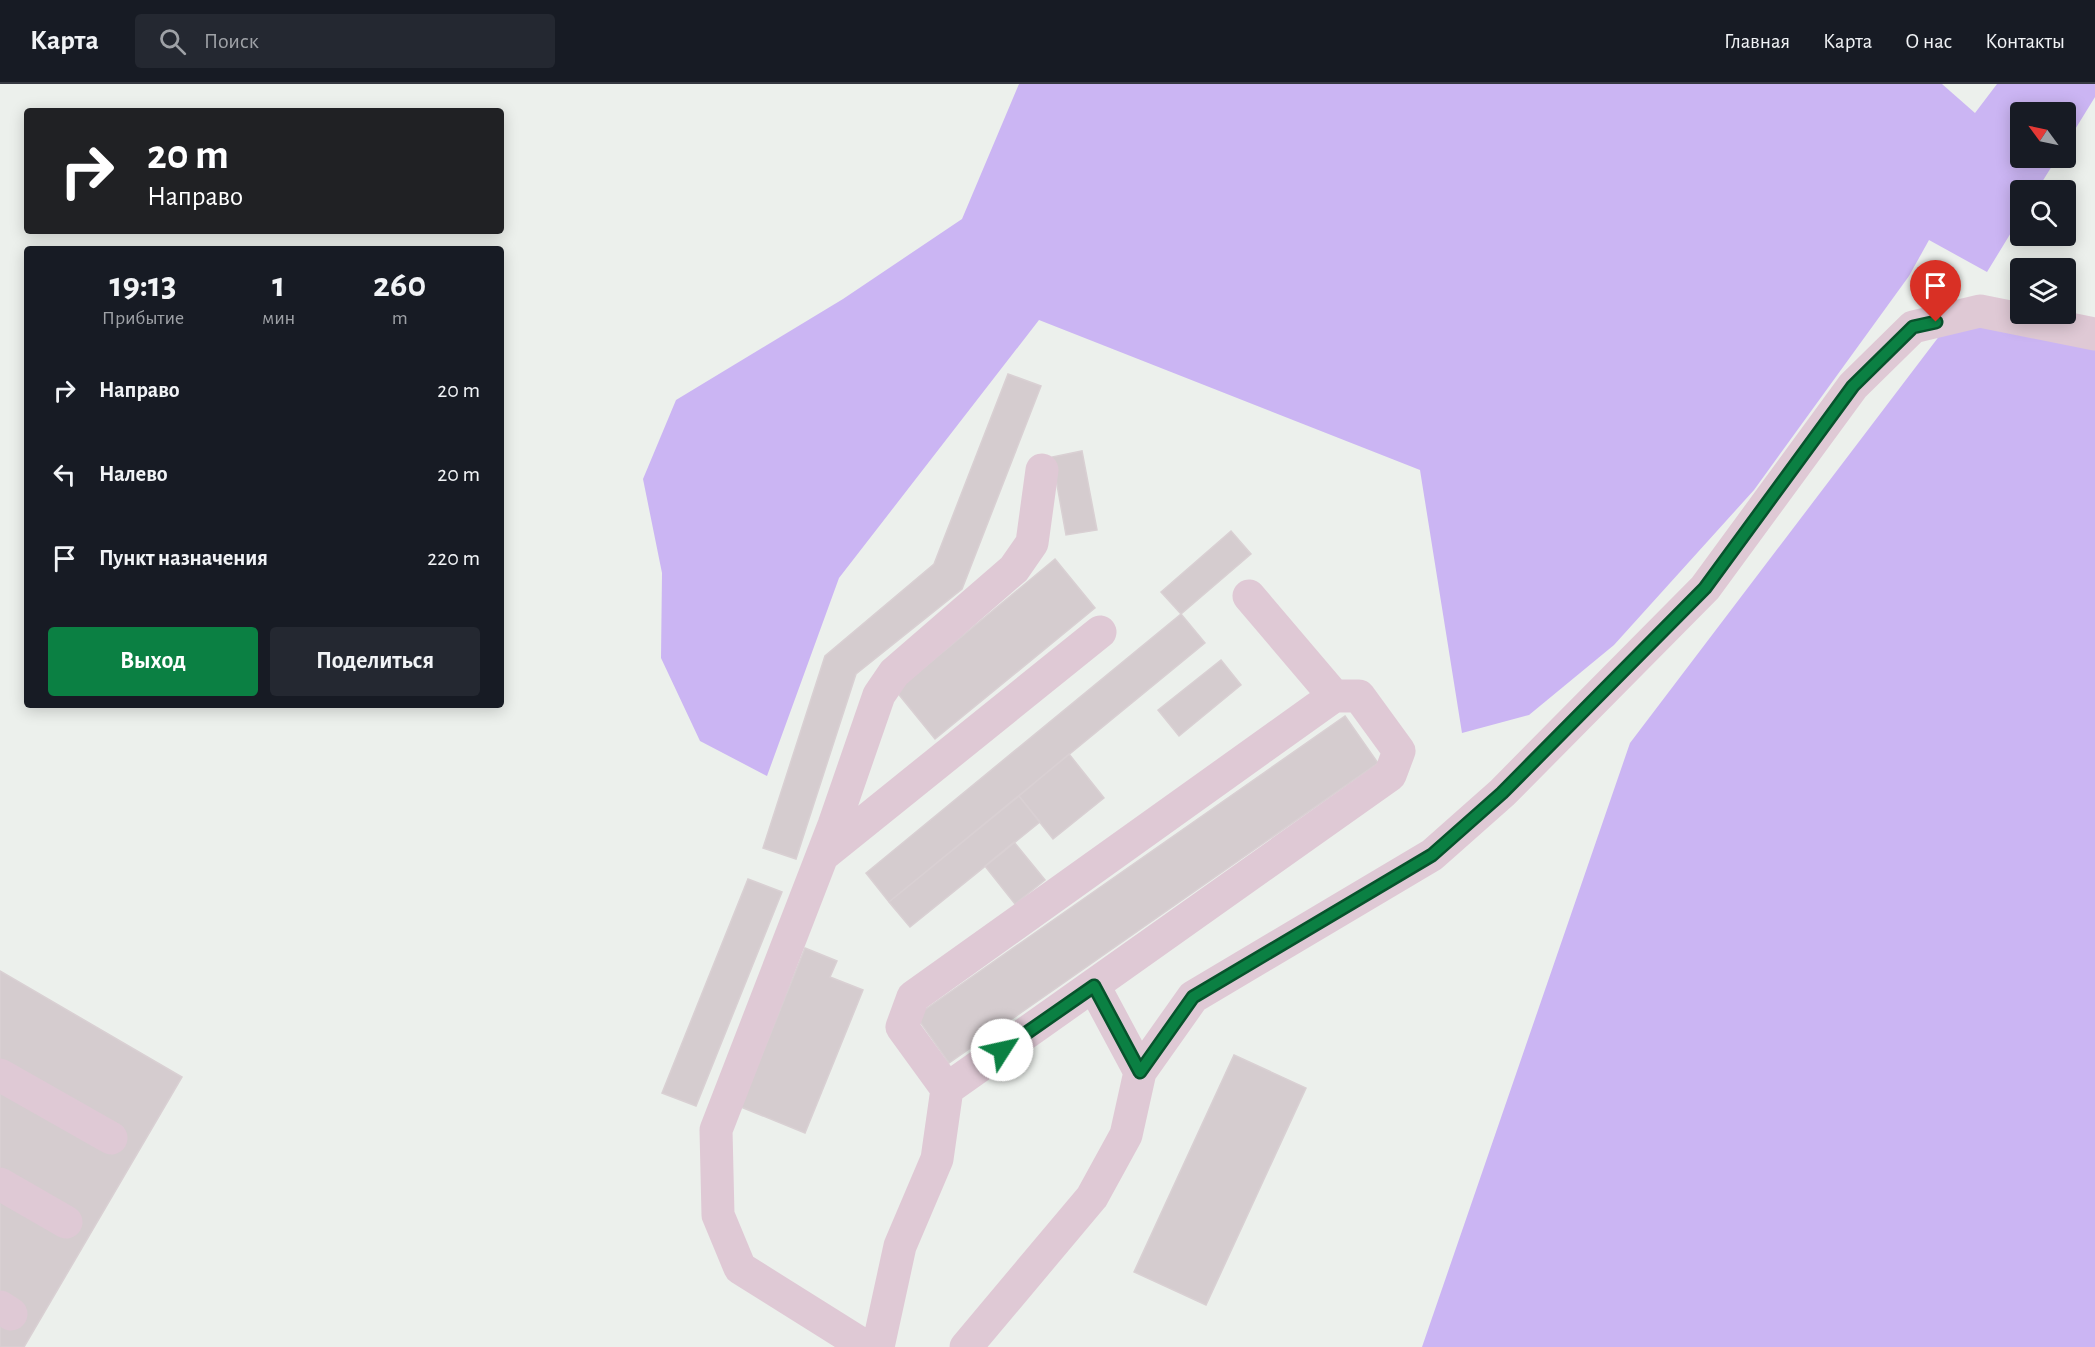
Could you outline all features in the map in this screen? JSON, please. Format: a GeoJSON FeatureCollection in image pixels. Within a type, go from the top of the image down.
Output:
{"type":"FeatureCollection","features":[{"type":"Feature","properties":{"kind":"lane"},"geometry":{"type":"LineString","coordinates":[[966,1347],[1092,1197],[1126,1135],[1140,1072],[1193,997],[1432,855],[1502,793],[1705,588],[1853,386],[1913,327],[1980,311],[2095,334]]}},
{"type":"Feature","properties":{"kind":"lane"},"geometry":{"type":"LineString","coordinates":[[866,1347],[740,1268],[718,1215],[716,1130],[822,856],[879,695],[894,673],[1014,569],[1032,543],[1042,470]]}},
{"type":"Feature","properties":{"kind":"lane"},"geometry":{"type":"LineString","coordinates":[[1249,596],[1334,696]]}},
{"type":"Feature","properties":{"kind":"lane"},"geometry":{"type":"LineString","coordinates":[[822,856],[1100,632]]}},
{"type":"Feature","properties":{"kind":"lane"},"geometry":{"type":"LineString","coordinates":[[878,1347],[900,1246],[937,1159],[947,1089],[902,1027],[913,997],[1334,696],[1359,696],[1399,751],[1390,775],[947,1089]]}},
{"type":"Feature","properties":{"kind":"lane"},"geometry":{"type":"LineString","coordinates":[[1094,986],[1140,1072]]}},
{"type":"Feature","properties":{"kind":"lane"},"geometry":{"type":"LineString","coordinates":[[0,1075],[111,1138]]}},
{"type":"Feature","properties":{"kind":"lane"},"geometry":{"type":"LineString","coordinates":[[0,1184],[66,1222]]}},
{"type":"Feature","properties":{"kind":"shaded area"},"geometry":{"type":"Polygon","coordinates":[[[1019,84],[1942,84],[1975,113],[1997,84],[2095,84],[2095,97],[2076,128],[2076,102],[2010,102],[2010,168],[2051,168],[2043,180],[2010,180],[2010,234],[1987,272],[1929,240],[1909,276],[1754,490],[1614,645],[1529,715],[1462,733],[1420,470],[1039,320],[839,578],[767,776],[700,741],[661,658],[662,573],[643,479],[676,400],[843,299],[962,219],[1019,84]]]}},
{"type":"Feature","properties":{"kind":"shaded area"},"geometry":{"type":"Polygon","coordinates":[[[1956,314],[2095,342],[2095,1347],[1422,1347],[1630,743],[1956,314]]]}},
{"type":"Feature","properties":{"kind":"building"},"geometry":{"type":"Polygon","coordinates":[[[1008,374],[1041,386],[962,589],[856,674],[796,859],[763,848],[825,656],[934,564],[1008,374]]]}},
{"type":"Feature","properties":{"kind":"building"},"geometry":{"type":"Polygon","coordinates":[[[1082,451],[1097,530],[1066,535],[1052,457],[1082,451]]]}},
{"type":"Feature","properties":{"kind":"building"},"geometry":{"type":"Polygon","coordinates":[[[1231,531],[1251,554],[1181,614],[1161,592],[1231,531]]]}},
{"type":"Feature","properties":{"kind":"building"},"geometry":{"type":"Polygon","coordinates":[[[1055,559],[1095,608],[935,739],[896,691],[1055,559]]]}},
{"type":"Feature","properties":{"kind":"building"},"geometry":{"type":"Polygon","coordinates":[[[1181,614],[1205,643],[889,902],[866,873],[1181,614]]]}},
{"type":"Feature","properties":{"kind":"building"},"geometry":{"type":"Polygon","coordinates":[[[1221,660],[1241,685],[1179,736],[1158,710],[1221,660]]]}},
{"type":"Feature","properties":{"kind":"building"},"geometry":{"type":"Polygon","coordinates":[[[1345,716],[1378,763],[949,1063],[916,1016],[1345,716]]]}},
{"type":"Feature","properties":{"kind":"building"},"geometry":{"type":"Polygon","coordinates":[[[1069,754],[1104,798],[1053,839],[1019,796],[1069,754]]]}},
{"type":"Feature","properties":{"kind":"building"},"geometry":{"type":"Polygon","coordinates":[[[1019,796],[1040,822],[910,927],[889,902],[1019,796]]]}},
{"type":"Feature","properties":{"kind":"building"},"geometry":{"type":"Polygon","coordinates":[[[1014,842],[1045,880],[1015,904],[985,866],[1014,842]]]}},
{"type":"Feature","properties":{"kind":"building"},"geometry":{"type":"Polygon","coordinates":[[[748,879],[782,892],[696,1106],[662,1093],[748,879]]]}},
{"type":"Feature","properties":{"kind":"building"},"geometry":{"type":"Polygon","coordinates":[[[805,948],[837,961],[830,977],[863,990],[805,1133],[741,1107],[805,948]]]}},
{"type":"Feature","properties":{"kind":"building"},"geometry":{"type":"Polygon","coordinates":[[[0,971],[182,1077],[24,1347],[0,1347],[0,971]]]}},
{"type":"Feature","properties":{"kind":"building"},"geometry":{"type":"Polygon","coordinates":[[[1234,1055],[1306,1088],[1206,1305],[1134,1272],[1234,1055]]]}},
{"type":"Feature","properties":{"kind":"route"},"geometry":{"type":"LineString","coordinates":[[1002,1050],[1094,986],[1140,1072],[1193,997],[1432,855],[1502,793],[1705,588],[1853,386],[1913,327],[1936,322]]}}]}
